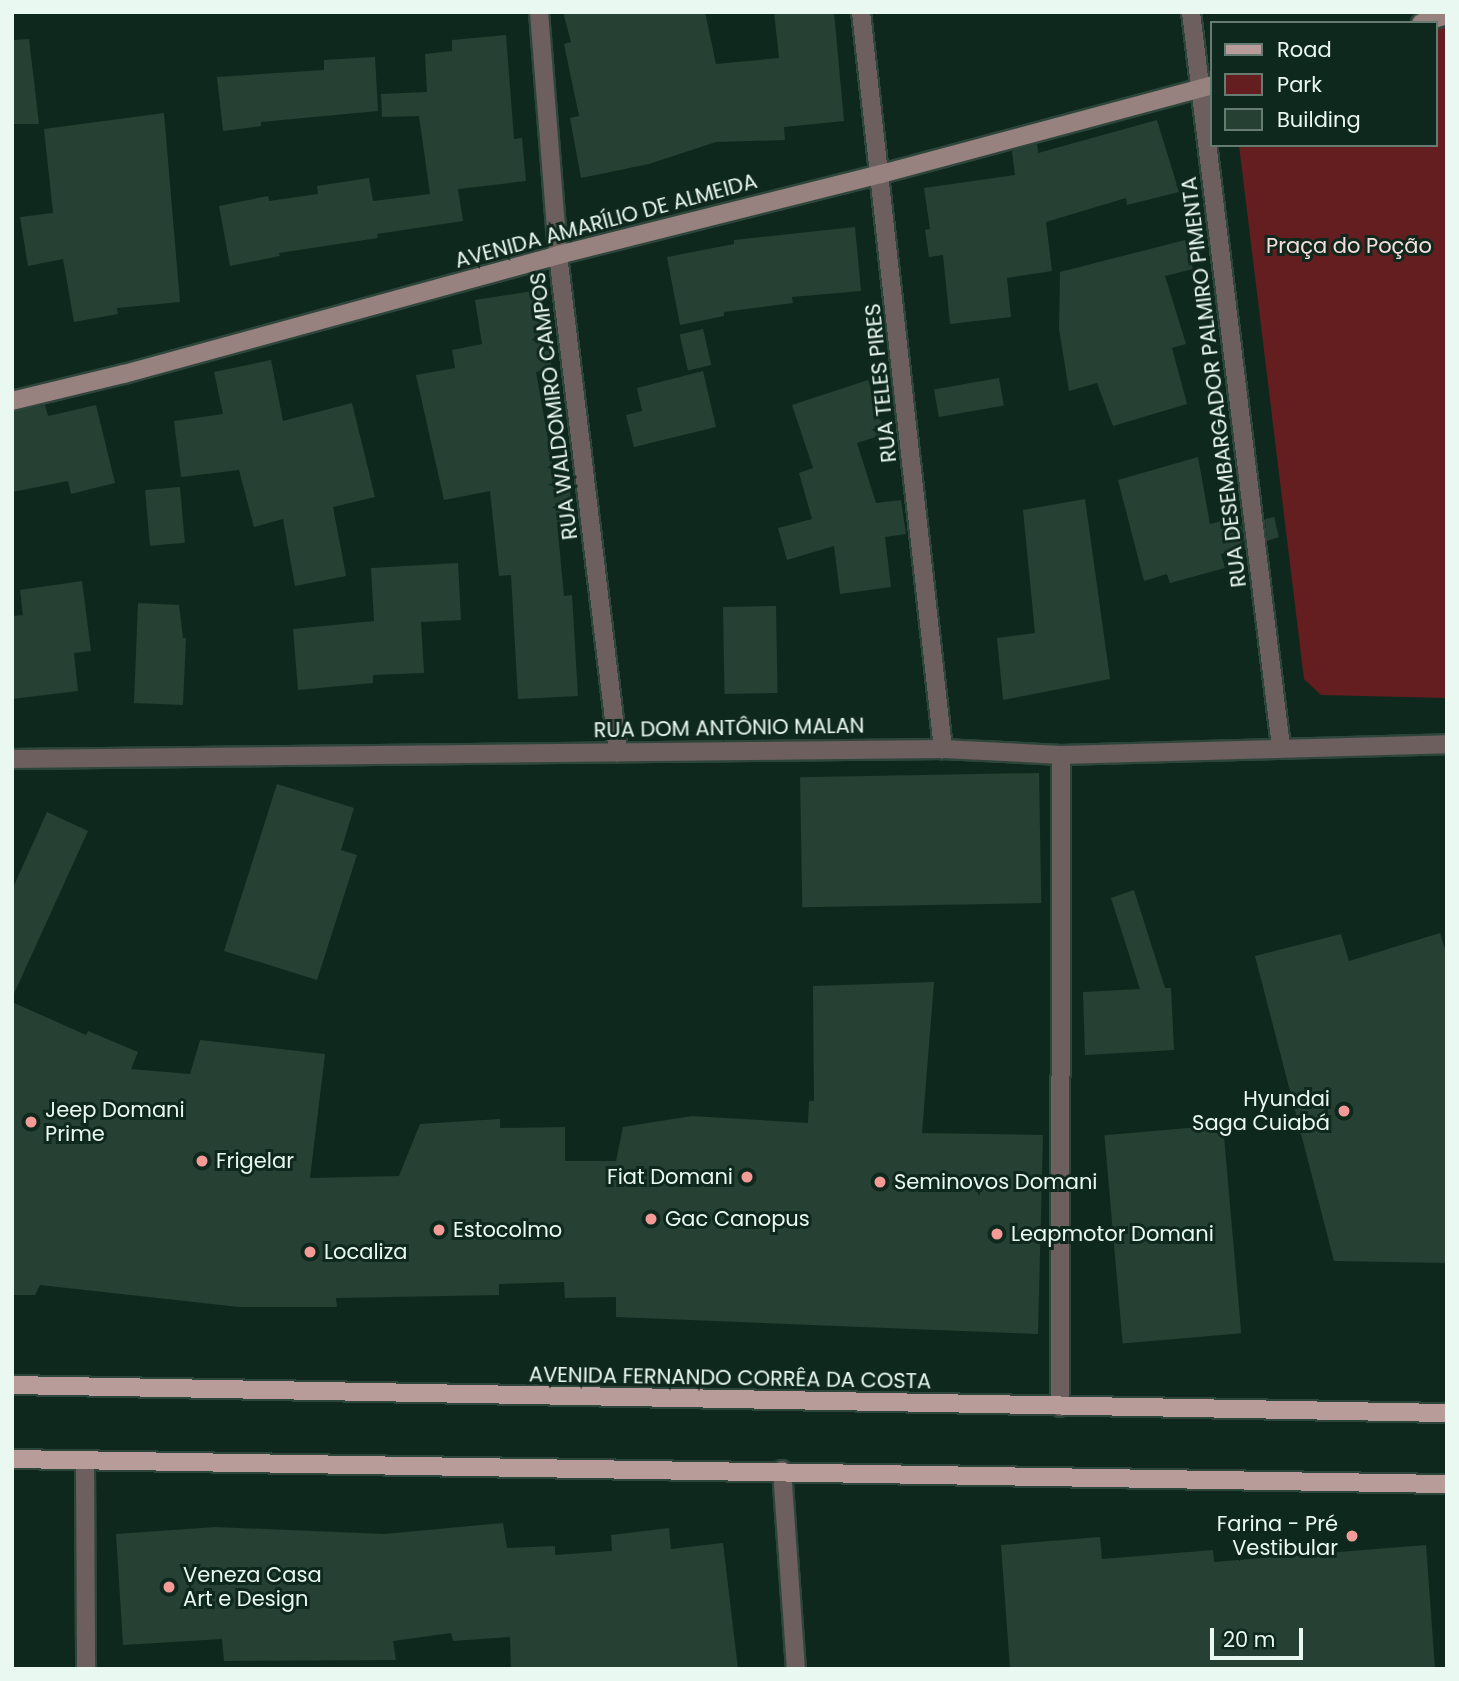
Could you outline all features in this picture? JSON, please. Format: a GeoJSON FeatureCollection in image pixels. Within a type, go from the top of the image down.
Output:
{"type":"FeatureCollection","features":[{"type":"Feature","properties":{"kind":"main road","name":"AVENIDA FERNANDO CORRÊA DA COSTA"},"geometry":{"type":"LineString","coordinates":[[12,1385],[1447,1413]]}},
{"type":"Feature","properties":{"kind":"main road"},"geometry":{"type":"LineString","coordinates":[[12,1459],[782,1470],[1447,1484]]}},
{"type":"Feature","properties":{"kind":"street","name":"RUA WALDOMIRO CAMPOS"},"geometry":{"type":"LineString","coordinates":[[539,12],[558,255],[618,752]]}},
{"type":"Feature","properties":{"kind":"street","name":"RUA TELES PIRES"},"geometry":{"type":"LineString","coordinates":[[862,12],[943,749]]}},
{"type":"Feature","properties":{"kind":"street","name":"RUA DESEMBARGADOR PALMIRO PIMENTA"},"geometry":{"type":"LineString","coordinates":[[1191,12],[1210,121]]}},
{"type":"Feature","properties":{"kind":"street"},"geometry":{"type":"LineString","coordinates":[[1428,21],[1447,15]]}},
{"type":"Feature","properties":{"kind":"street","name":"AVENIDA AMARÍLIO DE ALMEIDA"},"geometry":{"type":"LineString","coordinates":[[12,401],[138,371],[558,255],[881,174],[1206,86]]}},
{"type":"Feature","properties":{"kind":"street","name":"RUA DESEMBARGADOR PALMIRO PIMENTA"},"geometry":{"type":"LineString","coordinates":[[1213,147],[1281,747]]}},
{"type":"Feature","properties":{"kind":"street","name":"RUA DOM ANTÔNIO MALAN"},"geometry":{"type":"LineString","coordinates":[[12,759],[943,749],[1061,755],[1447,744]]}},
{"type":"Feature","properties":{"kind":"street"},"geometry":{"type":"LineString","coordinates":[[1060,1407],[1061,755]]}},
{"type":"Feature","properties":{"kind":"street"},"geometry":{"type":"LineString","coordinates":[[85,1461],[86,1669]]}},
{"type":"Feature","properties":{"kind":"street"},"geometry":{"type":"LineString","coordinates":[[782,1470],[796,1669]]}},
{"type":"Feature","properties":{"kind":"green space","name":"Praça do Poção"},"geometry":{"type":"Polygon","coordinates":[[[1447,27],[1447,698],[1321,695],[1304,679],[1239,147],[1438,147],[1438,29],[1447,27]]]}},
{"type":"Feature","properties":{"kind":"building"},"geometry":{"type":"Polygon","coordinates":[[[563,12],[705,12],[716,64],[779,58],[774,12],[834,12],[844,121],[784,127],[785,140],[716,142],[649,164],[581,178],[570,118],[579,116],[564,44],[571,42],[563,12]]]}},
{"type":"Feature","properties":{"kind":"building"},"geometry":{"type":"Polygon","coordinates":[[[506,35],[514,139],[522,138],[526,181],[458,189],[463,221],[377,234],[378,238],[279,253],[280,256],[230,266],[219,206],[268,196],[269,201],[318,194],[317,186],[369,178],[373,201],[430,194],[419,116],[382,117],[381,94],[427,92],[425,54],[452,51],[452,40],[506,35]]]}},
{"type":"Feature","properties":{"kind":"building"},"geometry":{"type":"Polygon","coordinates":[[[29,39],[39,124],[12,124],[12,40],[29,39]]]}},
{"type":"Feature","properties":{"kind":"building"},"geometry":{"type":"Polygon","coordinates":[[[375,57],[378,111],[261,122],[261,126],[223,131],[217,77],[324,70],[324,60],[375,57]]]}},
{"type":"Feature","properties":{"kind":"building"},"geometry":{"type":"Polygon","coordinates":[[[164,113],[180,302],[117,308],[118,314],[74,322],[63,259],[28,266],[20,217],[53,213],[44,129],[164,113]]]}},
{"type":"Feature","properties":{"kind":"building"},"geometry":{"type":"Polygon","coordinates":[[[1157,120],[1179,192],[1127,205],[1126,198],[1046,222],[1052,271],[1007,278],[1011,317],[950,324],[943,255],[929,257],[925,230],[930,229],[924,188],[1015,175],[1012,151],[1037,144],[1038,153],[1157,120]]]}},
{"type":"Feature","properties":{"kind":"building"},"geometry":{"type":"Polygon","coordinates":[[[855,227],[861,291],[792,297],[793,303],[724,312],[724,316],[680,325],[667,257],[734,244],[734,240],[855,227]]]}},
{"type":"Feature","properties":{"kind":"building"},"geometry":{"type":"Polygon","coordinates":[[[1185,240],[1193,269],[1165,276],[1186,344],[1172,348],[1187,404],[1113,426],[1097,383],[1069,391],[1059,329],[1060,272],[1185,240]]]}},
{"type":"Feature","properties":{"kind":"building"},"geometry":{"type":"Polygon","coordinates":[[[540,290],[552,369],[536,372],[556,484],[569,482],[573,521],[557,522],[564,596],[572,595],[578,696],[518,699],[511,575],[499,576],[490,491],[444,500],[416,375],[455,368],[452,350],[482,344],[475,300],[540,290]]]}},
{"type":"Feature","properties":{"kind":"building"},"geometry":{"type":"Polygon","coordinates":[[[703,329],[711,365],[688,370],[680,334],[703,329]]]}},
{"type":"Feature","properties":{"kind":"building"},"geometry":{"type":"Polygon","coordinates":[[[271,360],[283,421],[352,403],[375,497],[333,507],[346,576],[295,586],[283,519],[254,527],[239,470],[181,477],[174,421],[223,414],[214,372],[271,360]]]}},
{"type":"Feature","properties":{"kind":"building"},"geometry":{"type":"Polygon","coordinates":[[[703,371],[716,427],[634,447],[626,415],[642,411],[637,388],[703,371]]]}},
{"type":"Feature","properties":{"kind":"building"},"geometry":{"type":"Polygon","coordinates":[[[999,378],[1004,406],[939,417],[934,389],[999,378]]]}},
{"type":"Feature","properties":{"kind":"building"},"geometry":{"type":"Polygon","coordinates":[[[868,380],[885,434],[857,443],[876,503],[901,500],[906,534],[885,537],[891,587],[840,594],[834,546],[787,560],[778,528],[812,519],[799,473],[813,468],[792,405],[868,380]]]}},
{"type":"Feature","properties":{"kind":"building"},"geometry":{"type":"Polygon","coordinates":[[[45,405],[48,416],[96,405],[115,483],[71,494],[68,481],[12,492],[12,412],[45,405]]]}},
{"type":"Feature","properties":{"kind":"building"},"geometry":{"type":"Polygon","coordinates":[[[1198,457],[1210,524],[1222,521],[1224,529],[1242,524],[1245,547],[1221,554],[1225,568],[1170,583],[1167,574],[1144,581],[1118,480],[1198,457]]]}},
{"type":"Feature","properties":{"kind":"building"},"geometry":{"type":"Polygon","coordinates":[[[180,487],[185,543],[150,546],[145,490],[180,487]]]}},
{"type":"Feature","properties":{"kind":"building"},"geometry":{"type":"Polygon","coordinates":[[[1085,499],[1110,679],[1003,700],[997,638],[1035,633],[1023,510],[1085,499]]]}},
{"type":"Feature","properties":{"kind":"building"},"geometry":{"type":"Polygon","coordinates":[[[1274,517],[1279,537],[1267,541],[1265,519],[1274,517]]]}},
{"type":"Feature","properties":{"kind":"building"},"geometry":{"type":"Polygon","coordinates":[[[458,563],[461,620],[421,622],[424,673],[373,675],[373,683],[298,690],[293,629],[374,621],[371,568],[458,563]]]}},
{"type":"Feature","properties":{"kind":"building"},"geometry":{"type":"Polygon","coordinates":[[[82,581],[91,651],[74,653],[78,691],[12,699],[12,616],[23,615],[20,590],[82,581]]]}},
{"type":"Feature","properties":{"kind":"building"},"geometry":{"type":"Polygon","coordinates":[[[138,603],[179,605],[183,638],[186,638],[183,705],[134,703],[138,603]]]}},
{"type":"Feature","properties":{"kind":"building"},"geometry":{"type":"Polygon","coordinates":[[[776,606],[778,693],[725,694],[723,607],[776,606]]]}},
{"type":"Feature","properties":{"kind":"building"},"geometry":{"type":"Polygon","coordinates":[[[1039,773],[1041,903],[802,907],[800,777],[1039,773]]]}},
{"type":"Feature","properties":{"kind":"building"},"geometry":{"type":"Polygon","coordinates":[[[277,784],[354,808],[341,850],[357,855],[317,980],[224,951],[277,784]]]}},
{"type":"Feature","properties":{"kind":"building"},"geometry":{"type":"Polygon","coordinates":[[[47,812],[88,831],[12,998],[12,890],[47,812]]]}},
{"type":"Feature","properties":{"kind":"building"},"geometry":{"type":"Polygon","coordinates":[[[1134,890],[1165,988],[1171,988],[1174,1050],[1085,1055],[1083,992],[1140,989],[1111,898],[1134,890]]]}},
{"type":"Feature","properties":{"kind":"building","name":"Hyundai Saga Cuiabá"},"geometry":{"type":"Polygon","coordinates":[[[1440,933],[1447,956],[1447,1263],[1334,1261],[1255,956],[1341,934],[1349,961],[1440,933]]]}},
{"type":"Feature","properties":{"kind":"building"},"geometry":{"type":"Polygon","coordinates":[[[934,982],[922,1133],[1043,1135],[1038,1334],[616,1317],[616,1297],[565,1298],[564,1282],[499,1284],[499,1295],[336,1298],[337,1307],[239,1307],[40,1285],[35,1295],[12,1295],[12,1002],[86,1035],[88,1031],[138,1052],[131,1069],[190,1074],[200,1040],[325,1054],[310,1178],[399,1176],[420,1124],[500,1119],[500,1128],[565,1127],[565,1161],[616,1161],[623,1127],[692,1116],[808,1123],[809,1101],[814,1101],[813,986],[934,982]]]}},
{"type":"Feature","properties":{"kind":"building"},"geometry":{"type":"Polygon","coordinates":[[[1223,1125],[1241,1333],[1123,1344],[1104,1135],[1223,1125]]]}},
{"type":"Feature","properties":{"kind":"building"},"geometry":{"type":"Polygon","coordinates":[[[503,1523],[507,1548],[555,1546],[555,1555],[612,1551],[611,1535],[669,1528],[671,1549],[723,1543],[738,1669],[511,1669],[510,1637],[453,1641],[451,1633],[393,1641],[396,1660],[224,1661],[222,1639],[123,1645],[116,1534],[215,1527],[384,1534],[503,1523]]]}},
{"type":"Feature","properties":{"kind":"building"},"geometry":{"type":"Polygon","coordinates":[[[1100,1537],[1102,1559],[1213,1550],[1214,1562],[1426,1545],[1435,1669],[1010,1669],[1001,1545],[1100,1537]]]}},
{"type":"Feature","properties":{"kind":"place","name":"Hyundai Saga Cuiabá"},"geometry":{"type":"Point","coordinates":[1344,1111]}},
{"type":"Feature","properties":{"kind":"place","name":"Jeep Domani Prime"},"geometry":{"type":"Point","coordinates":[31,1122]}},
{"type":"Feature","properties":{"kind":"place","name":"Frigelar"},"geometry":{"type":"Point","coordinates":[202,1161]}},
{"type":"Feature","properties":{"kind":"place","name":"Fiat Domani"},"geometry":{"type":"Point","coordinates":[747,1177]}},
{"type":"Feature","properties":{"kind":"place","name":"Seminovos Domani"},"geometry":{"type":"Point","coordinates":[880,1182]}},
{"type":"Feature","properties":{"kind":"place","name":"Gac Canopus"},"geometry":{"type":"Point","coordinates":[651,1219]}},
{"type":"Feature","properties":{"kind":"place","name":"Estocolmo"},"geometry":{"type":"Point","coordinates":[439,1230]}},
{"type":"Feature","properties":{"kind":"place","name":"Leapmotor Domani"},"geometry":{"type":"Point","coordinates":[997,1234]}},
{"type":"Feature","properties":{"kind":"place","name":"Localiza"},"geometry":{"type":"Point","coordinates":[310,1252]}},
{"type":"Feature","properties":{"kind":"place","name":"Farina - Pré Vestibular"},"geometry":{"type":"Point","coordinates":[1352,1536]}},
{"type":"Feature","properties":{"kind":"place","name":"Veneza Casa Art e Design"},"geometry":{"type":"Point","coordinates":[169,1587]}}]}
